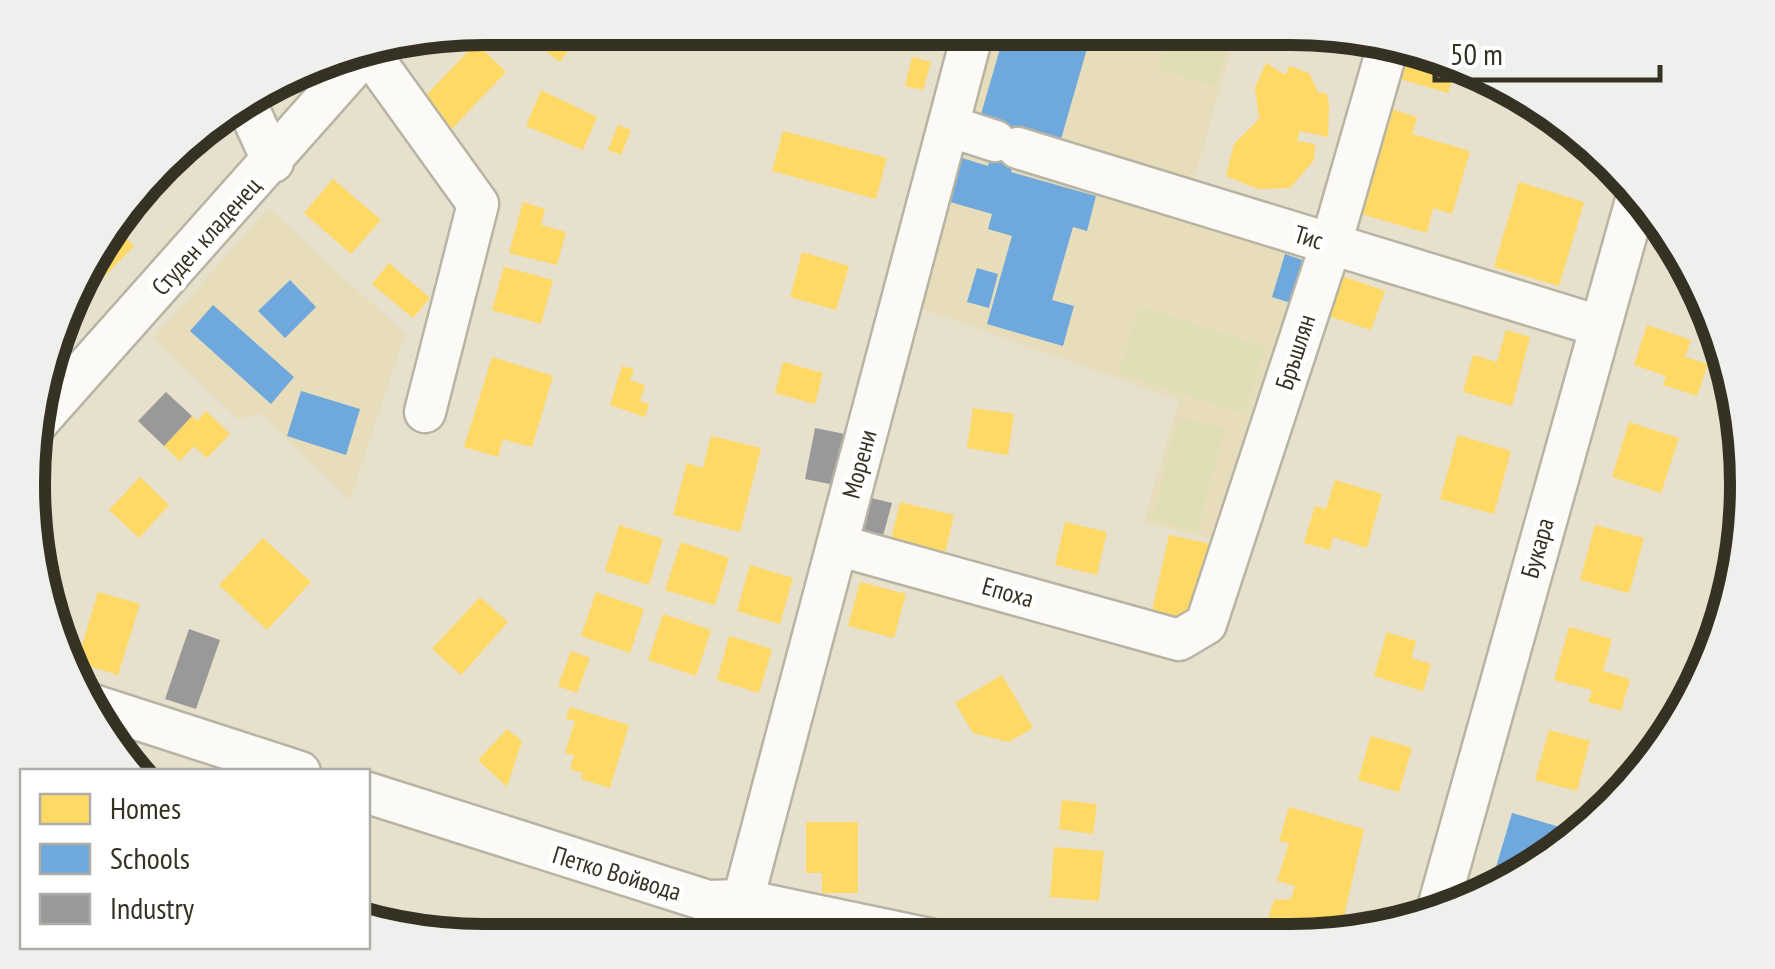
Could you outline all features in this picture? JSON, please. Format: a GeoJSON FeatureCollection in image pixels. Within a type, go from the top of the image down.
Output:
{"type":"FeatureCollection","features":[{"type":"Feature","properties":{"kind":"street","name":"Морени"},"geometry":{"type":"LineString","coordinates":[[743,900],[970,45]]}},
{"type":"Feature","properties":{"kind":"street","name":"Бръшлян"},"geometry":{"type":"LineString","coordinates":[[1180,640],[1206,624],[1330,244],[1385,55]]}},
{"type":"Feature","properties":{"kind":"street"},"geometry":{"type":"LineString","coordinates":[[377,58],[478,204],[425,412]]}},
{"type":"Feature","properties":{"kind":"street","name":"Студен кладенец"},"geometry":{"type":"LineString","coordinates":[[52,408],[356,64]]}},
{"type":"Feature","properties":{"kind":"street"},"geometry":{"type":"LineString","coordinates":[[250,113],[273,162]]}},
{"type":"Feature","properties":{"kind":"street","name":"Тис"},"geometry":{"type":"LineString","coordinates":[[949,126],[1599,326]]}},
{"type":"Feature","properties":{"kind":"street","name":"Букара"},"geometry":{"type":"LineString","coordinates":[[1441,898],[1599,326],[1637,215]]}},
{"type":"Feature","properties":{"kind":"street","name":"Епоха"},"geometry":{"type":"LineString","coordinates":[[837,545],[1180,640]]}},
{"type":"Feature","properties":{"kind":"street"},"geometry":{"type":"LineString","coordinates":[[107,710],[291,769]]}},
{"type":"Feature","properties":{"kind":"street","name":"Петко Войвода"},"geometry":{"type":"LineString","coordinates":[[370,794],[708,901],[743,900],[858,924]]}},
{"type":"Feature","properties":{"kind":"shaded area"},"geometry":{"type":"Polygon","coordinates":[[[982,45],[1232,45],[1193,184],[963,116],[982,45]]]}},
{"type":"Feature","properties":{"kind":"shaded area"},"geometry":{"type":"Polygon","coordinates":[[[959,154],[1316,261],[1222,541],[1144,522],[1179,400],[915,306],[959,154]]]}},
{"type":"Feature","properties":{"kind":"shaded area"},"geometry":{"type":"Polygon","coordinates":[[[268,208],[405,334],[350,500],[262,414],[238,419],[154,338],[268,208]]]}},
{"type":"Feature","properties":{"kind":"green space"},"geometry":{"type":"Polygon","coordinates":[[[1166,45],[1227,45],[1215,86],[1159,69],[1166,45]]]}},
{"type":"Feature","properties":{"kind":"green space"},"geometry":{"type":"Polygon","coordinates":[[[1140,306],[1265,347],[1244,414],[1119,373],[1140,306]]]}},
{"type":"Feature","properties":{"kind":"green space"},"geometry":{"type":"Polygon","coordinates":[[[1179,417],[1224,429],[1197,532],[1153,520],[1179,417]]]}},
{"type":"Feature","properties":{"kind":"building: Homes"},"geometry":{"type":"Polygon","coordinates":[[[474,45],[478,45],[506,72],[448,133],[418,104],[474,45]]]}},
{"type":"Feature","properties":{"kind":"building: Homes"},"geometry":{"type":"Polygon","coordinates":[[[537,45],[572,45],[560,62],[537,45]]]}},
{"type":"Feature","properties":{"kind":"building: Homes"},"geometry":{"type":"Polygon","coordinates":[[[912,57],[931,62],[923,90],[905,86],[912,57]]]}},
{"type":"Feature","properties":{"kind":"building: Homes"},"geometry":{"type":"Polygon","coordinates":[[[1395,58],[1453,76],[1448,93],[1390,76],[1395,58]]]}},
{"type":"Feature","properties":{"kind":"building: Homes"},"geometry":{"type":"Polygon","coordinates":[[[1266,63],[1286,75],[1289,66],[1309,73],[1318,92],[1327,94],[1328,137],[1300,131],[1297,141],[1315,144],[1314,160],[1290,188],[1258,189],[1226,176],[1234,144],[1259,119],[1255,88],[1266,63]]]}},
{"type":"Feature","properties":{"kind":"building: Homes"},"geometry":{"type":"Polygon","coordinates":[[[541,90],[597,117],[583,150],[526,126],[541,90]]]}},
{"type":"Feature","properties":{"kind":"building: Homes"},"geometry":{"type":"Polygon","coordinates":[[[1385,107],[1417,117],[1412,134],[1470,151],[1452,214],[1433,208],[1427,233],[1354,212],[1385,107]]]}},
{"type":"Feature","properties":{"kind":"building: Homes"},"geometry":{"type":"Polygon","coordinates":[[[618,125],[631,130],[621,155],[608,150],[618,125]]]}},
{"type":"Feature","properties":{"kind":"building: Homes"},"geometry":{"type":"Polygon","coordinates":[[[783,131],[887,158],[876,199],[772,171],[783,131]]]}},
{"type":"Feature","properties":{"kind":"building: Homes"},"geometry":{"type":"Polygon","coordinates":[[[333,179],[381,220],[351,254],[304,213],[333,179]]]}},
{"type":"Feature","properties":{"kind":"building: Homes"},"geometry":{"type":"Polygon","coordinates":[[[1519,182],[1584,202],[1559,286],[1494,267],[1519,182]]]}},
{"type":"Feature","properties":{"kind":"building: Homes"},"geometry":{"type":"Polygon","coordinates":[[[523,202],[545,209],[541,225],[566,232],[557,265],[509,253],[523,202]]]}},
{"type":"Feature","properties":{"kind":"building: Homes"},"geometry":{"type":"Polygon","coordinates":[[[123,235],[134,246],[103,278],[99,274],[123,235]]]}},
{"type":"Feature","properties":{"kind":"building: Homes"},"geometry":{"type":"Polygon","coordinates":[[[802,252],[849,266],[836,310],[790,297],[802,252]]]}},
{"type":"Feature","properties":{"kind":"building: Homes"},"geometry":{"type":"Polygon","coordinates":[[[389,263],[430,298],[413,318],[372,284],[389,263]]]}},
{"type":"Feature","properties":{"kind":"building: Homes"},"geometry":{"type":"Polygon","coordinates":[[[504,267],[553,280],[541,324],[492,310],[504,267]]]}},
{"type":"Feature","properties":{"kind":"building: Homes"},"geometry":{"type":"Polygon","coordinates":[[[1342,276],[1385,291],[1371,330],[1328,316],[1342,276]]]}},
{"type":"Feature","properties":{"kind":"building: Homes"},"geometry":{"type":"Polygon","coordinates":[[[1647,325],[1691,340],[1685,357],[1708,364],[1697,396],[1663,385],[1666,376],[1634,365],[1647,325]]]}},
{"type":"Feature","properties":{"kind":"building: Homes"},"geometry":{"type":"Polygon","coordinates":[[[1506,330],[1530,337],[1512,406],[1463,392],[1473,355],[1497,362],[1506,330]]]}},
{"type":"Feature","properties":{"kind":"building: Homes"},"geometry":{"type":"Polygon","coordinates":[[[492,357],[553,376],[532,447],[503,439],[498,457],[464,447],[492,357]]]}},
{"type":"Feature","properties":{"kind":"building: Homes"},"geometry":{"type":"Polygon","coordinates":[[[783,362],[823,373],[815,404],[775,393],[783,362]]]}},
{"type":"Feature","properties":{"kind":"building: Homes"},"geometry":{"type":"Polygon","coordinates":[[[622,366],[634,369],[630,380],[645,385],[640,401],[649,404],[645,417],[610,405],[622,366]]]}},
{"type":"Feature","properties":{"kind":"building: Homes"},"geometry":{"type":"Polygon","coordinates":[[[973,408],[1014,414],[1008,455],[967,448],[973,408]]]}},
{"type":"Feature","properties":{"kind":"building: Homes"},"geometry":{"type":"Polygon","coordinates":[[[206,411],[230,434],[207,458],[194,446],[180,461],[164,446],[192,416],[197,421],[206,411]]]}},
{"type":"Feature","properties":{"kind":"building: Homes"},"geometry":{"type":"Polygon","coordinates":[[[1629,422],[1679,438],[1661,493],[1612,477],[1629,422]]]}},
{"type":"Feature","properties":{"kind":"building: Homes"},"geometry":{"type":"Polygon","coordinates":[[[1458,435],[1511,451],[1494,514],[1440,499],[1458,435]]]}},
{"type":"Feature","properties":{"kind":"building: Homes"},"geometry":{"type":"Polygon","coordinates":[[[711,436],[761,448],[740,532],[673,515],[687,463],[703,468],[711,436]]]}},
{"type":"Feature","properties":{"kind":"building: Homes"},"geometry":{"type":"Polygon","coordinates":[[[140,477],[169,505],[139,538],[109,510],[140,477]]]}},
{"type":"Feature","properties":{"kind":"building: Homes"},"geometry":{"type":"Polygon","coordinates":[[[1335,480],[1382,494],[1367,548],[1333,537],[1330,550],[1304,543],[1315,506],[1326,509],[1335,480]]]}},
{"type":"Feature","properties":{"kind":"building: Homes"},"geometry":{"type":"Polygon","coordinates":[[[900,502],[954,515],[943,562],[889,549],[900,502]]]}},
{"type":"Feature","properties":{"kind":"building: Homes"},"geometry":{"type":"Polygon","coordinates":[[[1065,522],[1107,532],[1097,575],[1055,565],[1065,522]]]}},
{"type":"Feature","properties":{"kind":"building: Homes"},"geometry":{"type":"Polygon","coordinates":[[[619,525],[663,539],[649,585],[605,571],[619,525]]]}},
{"type":"Feature","properties":{"kind":"building: Homes"},"geometry":{"type":"Polygon","coordinates":[[[1595,525],[1644,538],[1629,593],[1580,580],[1595,525]]]}},
{"type":"Feature","properties":{"kind":"building: Homes"},"geometry":{"type":"Polygon","coordinates":[[[1169,535],[1216,545],[1199,621],[1152,611],[1169,535]]]}},
{"type":"Feature","properties":{"kind":"building: Homes"},"geometry":{"type":"Polygon","coordinates":[[[263,538],[311,582],[267,630],[219,585],[263,538]]]}},
{"type":"Feature","properties":{"kind":"building: Homes"},"geometry":{"type":"Polygon","coordinates":[[[681,542],[729,558],[715,605],[665,590],[681,542]]]}},
{"type":"Feature","properties":{"kind":"building: Homes"},"geometry":{"type":"Polygon","coordinates":[[[750,565],[793,578],[780,624],[737,611],[750,565]]]}},
{"type":"Feature","properties":{"kind":"building: Homes"},"geometry":{"type":"Polygon","coordinates":[[[860,582],[906,594],[894,638],[848,626],[860,582]]]}},
{"type":"Feature","properties":{"kind":"building: Homes"},"geometry":{"type":"Polygon","coordinates":[[[98,592],[140,604],[118,675],[83,664],[79,655],[98,592]]]}},
{"type":"Feature","properties":{"kind":"building: Homes"},"geometry":{"type":"Polygon","coordinates":[[[596,592],[644,609],[630,653],[581,636],[596,592]]]}},
{"type":"Feature","properties":{"kind":"building: Homes"},"geometry":{"type":"Polygon","coordinates":[[[480,597],[508,622],[461,675],[432,649],[480,597]]]}},
{"type":"Feature","properties":{"kind":"building: Homes"},"geometry":{"type":"Polygon","coordinates":[[[663,614],[711,630],[696,676],[648,660],[663,614]]]}},
{"type":"Feature","properties":{"kind":"building: Homes"},"geometry":{"type":"Polygon","coordinates":[[[1569,627],[1612,639],[1603,671],[1630,679],[1621,711],[1588,702],[1592,690],[1554,680],[1569,627]]]}},
{"type":"Feature","properties":{"kind":"building: Homes"},"geometry":{"type":"Polygon","coordinates":[[[1387,632],[1416,641],[1411,658],[1431,664],[1423,691],[1374,676],[1387,632]]]}},
{"type":"Feature","properties":{"kind":"building: Homes"},"geometry":{"type":"Polygon","coordinates":[[[729,636],[772,649],[759,693],[717,680],[729,636]]]}},
{"type":"Feature","properties":{"kind":"building: Homes"},"geometry":{"type":"Polygon","coordinates":[[[571,651],[590,658],[577,693],[558,686],[571,651]]]}},
{"type":"Feature","properties":{"kind":"building: Homes"},"geometry":{"type":"Polygon","coordinates":[[[1002,675],[1033,728],[1009,742],[973,733],[955,703],[1002,675]]]}},
{"type":"Feature","properties":{"kind":"building: Homes"},"geometry":{"type":"Polygon","coordinates":[[[570,707],[629,725],[610,788],[581,779],[583,773],[570,769],[574,755],[565,753],[575,721],[566,719],[570,707]]]}},
{"type":"Feature","properties":{"kind":"building: Homes"},"geometry":{"type":"Polygon","coordinates":[[[507,729],[522,741],[507,787],[478,760],[507,729]]]}},
{"type":"Feature","properties":{"kind":"building: Homes"},"geometry":{"type":"Polygon","coordinates":[[[1549,730],[1590,741],[1577,791],[1535,780],[1549,730]]]}},
{"type":"Feature","properties":{"kind":"building: Homes"},"geometry":{"type":"Polygon","coordinates":[[[1371,736],[1412,748],[1399,792],[1358,780],[1371,736]]]}},
{"type":"Feature","properties":{"kind":"building: Homes"},"geometry":{"type":"Polygon","coordinates":[[[1062,800],[1097,804],[1093,834],[1059,829],[1062,800]]]}},
{"type":"Feature","properties":{"kind":"building: Homes"},"geometry":{"type":"Polygon","coordinates":[[[1289,807],[1364,829],[1343,921],[1266,924],[1274,900],[1291,899],[1295,886],[1277,881],[1289,843],[1279,841],[1289,807]]]}},
{"type":"Feature","properties":{"kind":"building: Homes"},"geometry":{"type":"Polygon","coordinates":[[[806,822],[858,822],[858,893],[822,893],[822,873],[806,873],[806,822]]]}},
{"type":"Feature","properties":{"kind":"building: Homes"},"geometry":{"type":"Polygon","coordinates":[[[1054,847],[1104,851],[1099,901],[1050,897],[1054,847]]]}},
{"type":"Feature","properties":{"kind":"building: Schools"},"geometry":{"type":"Polygon","coordinates":[[[1001,45],[1088,45],[1059,146],[1022,135],[1011,172],[1096,196],[1087,231],[1073,227],[1052,300],[1074,306],[1063,346],[987,324],[1012,236],[988,229],[992,214],[950,202],[962,158],[988,166],[999,127],[979,121],[1001,45]]]}},
{"type":"Feature","properties":{"kind":"building: Schools"},"geometry":{"type":"Polygon","coordinates":[[[1285,254],[1308,262],[1294,304],[1272,297],[1285,254]]]}},
{"type":"Feature","properties":{"kind":"building: Schools"},"geometry":{"type":"Polygon","coordinates":[[[977,268],[998,274],[989,308],[967,302],[977,268]]]}},
{"type":"Feature","properties":{"kind":"building: Schools"},"geometry":{"type":"Polygon","coordinates":[[[290,280],[316,307],[285,338],[258,311],[290,280]]]}},
{"type":"Feature","properties":{"kind":"building: Schools"},"geometry":{"type":"Polygon","coordinates":[[[213,305],[294,377],[271,404],[190,331],[213,305]]]}},
{"type":"Feature","properties":{"kind":"building: Schools"},"geometry":{"type":"Polygon","coordinates":[[[301,391],[360,409],[346,455],[287,436],[301,391]]]}},
{"type":"Feature","properties":{"kind":"building: Schools"},"geometry":{"type":"Polygon","coordinates":[[[1512,813],[1563,828],[1535,850],[1494,874],[1512,813]]]}},
{"type":"Feature","properties":{"kind":"building: Industry"},"geometry":{"type":"Polygon","coordinates":[[[166,392],[192,416],[164,446],[138,421],[166,392]]]}},
{"type":"Feature","properties":{"kind":"building: Industry"},"geometry":{"type":"Polygon","coordinates":[[[815,428],[850,435],[840,486],[805,479],[815,428]]]}},
{"type":"Feature","properties":{"kind":"building: Industry"},"geometry":{"type":"Polygon","coordinates":[[[867,497],[892,503],[881,543],[856,536],[867,497]]]}},
{"type":"Feature","properties":{"kind":"building: Industry"},"geometry":{"type":"Polygon","coordinates":[[[189,629],[220,640],[196,709],[165,699],[189,629]]]}}]}
